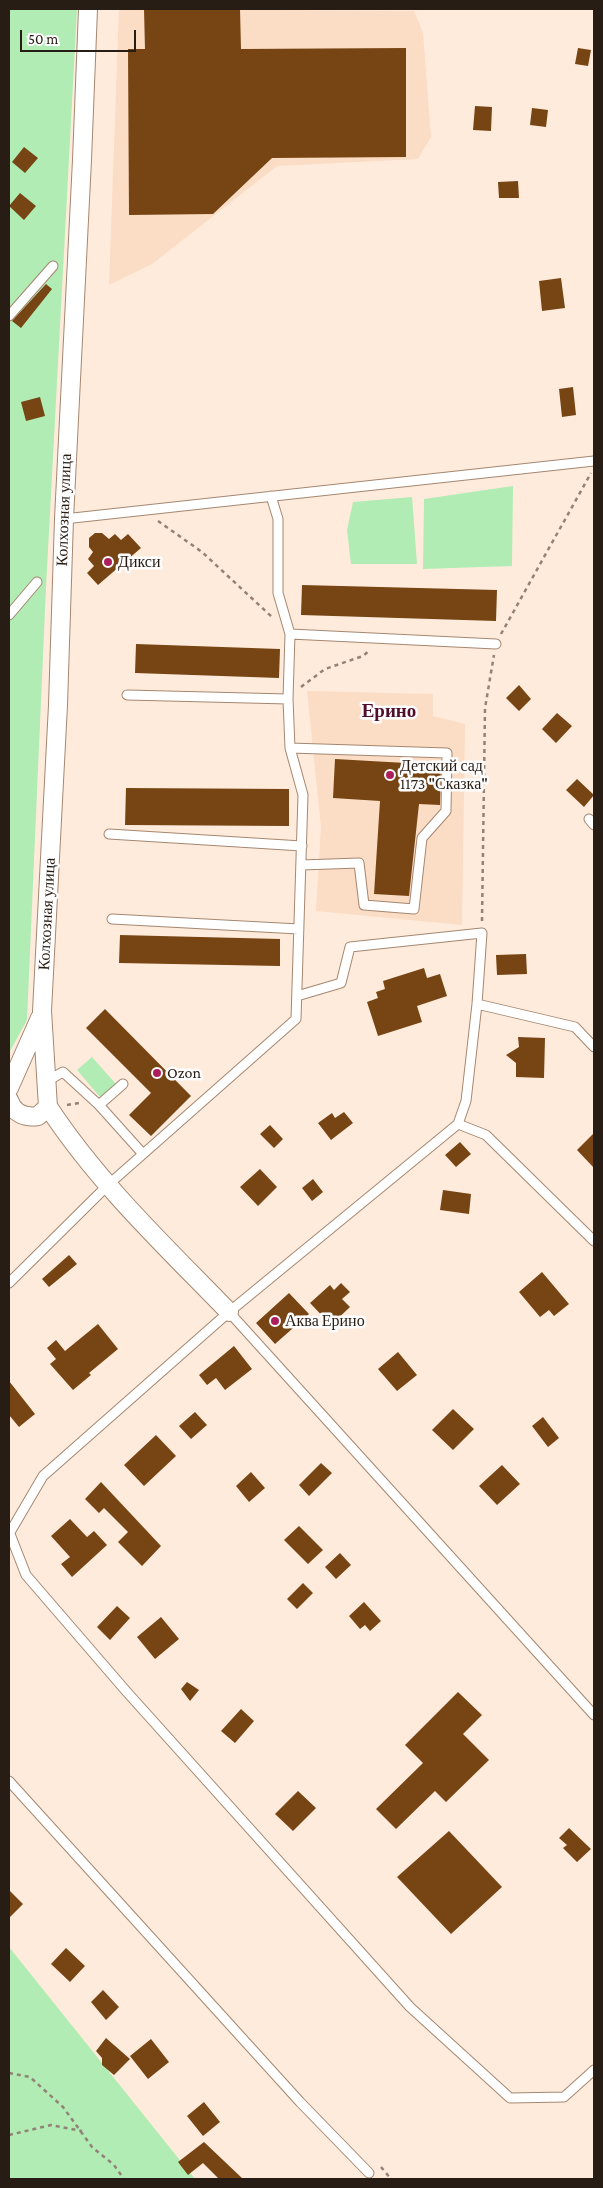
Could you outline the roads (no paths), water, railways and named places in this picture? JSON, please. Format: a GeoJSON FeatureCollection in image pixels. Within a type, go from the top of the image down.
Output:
{"type":"FeatureCollection","features":[{"type":"Feature","properties":{"kind":"street","name":"Колхозная улица"},"geometry":{"type":"LineString","coordinates":[[49,1108],[42,1011],[58,705],[64,518],[88,9]]}},
{"type":"Feature","properties":{"kind":"street","name":"Колхозная улица"},"geometry":{"type":"LineString","coordinates":[[10,1077],[36,1031],[42,1011]]}},
{"type":"Feature","properties":{"kind":"street"},"geometry":{"type":"LineString","coordinates":[[9,1100],[15,1110],[25,1116],[38,1116],[49,1108],[66,1136],[108,1185],[229,1312]]}},
{"type":"Feature","properties":{"kind":"lane"},"geometry":{"type":"LineString","coordinates":[[9,316],[52,266]]}},
{"type":"Feature","properties":{"kind":"lane"},"geometry":{"type":"LineString","coordinates":[[64,518],[594,461]]}},
{"type":"Feature","properties":{"kind":"lane"},"geometry":{"type":"LineString","coordinates":[[9,1282],[108,1185],[296,1019],[303,795],[290,748],[288,699],[290,634],[278,593],[278,519],[271,496]]}},
{"type":"Feature","properties":{"kind":"lane"},"geometry":{"type":"LineString","coordinates":[[9,615],[37,582]]}},
{"type":"Feature","properties":{"kind":"lane"},"geometry":{"type":"LineString","coordinates":[[290,634],[496,644]]}},
{"type":"Feature","properties":{"kind":"lane"},"geometry":{"type":"LineString","coordinates":[[127,695],[288,699]]}},
{"type":"Feature","properties":{"kind":"lane"},"geometry":{"type":"LineString","coordinates":[[290,748],[448,753],[446,811],[422,838],[414,909],[364,905],[359,864],[301,865]]}},
{"type":"Feature","properties":{"kind":"lane"},"geometry":{"type":"LineString","coordinates":[[109,834],[302,846]]}},
{"type":"Feature","properties":{"kind":"lane"},"geometry":{"type":"LineString","coordinates":[[112,919],[299,929]]}},
{"type":"Feature","properties":{"kind":"lane"},"geometry":{"type":"LineString","coordinates":[[297,996],[341,983],[350,947],[482,933],[477,1004],[466,1101],[458,1124],[229,1312],[43,1476],[9,1534],[26,1575],[126,1691],[410,2007],[510,2098],[564,2097],[594,2070]]}},
{"type":"Feature","properties":{"kind":"lane"},"geometry":{"type":"LineString","coordinates":[[477,1004],[576,1027],[594,1047]]}},
{"type":"Feature","properties":{"kind":"lane"},"geometry":{"type":"LineString","coordinates":[[47,1081],[63,1072],[96,1103],[143,1154]]}},
{"type":"Feature","properties":{"kind":"lane"},"geometry":{"type":"LineString","coordinates":[[96,1103],[123,1084]]}},
{"type":"Feature","properties":{"kind":"lane"},"geometry":{"type":"LineString","coordinates":[[458,1124],[486,1135],[594,1241]]}},
{"type":"Feature","properties":{"kind":"lane"},"geometry":{"type":"LineString","coordinates":[[229,1312],[594,1715]]}},
{"type":"Feature","properties":{"kind":"lane"},"geometry":{"type":"LineString","coordinates":[[9,1781],[300,2102],[369,2173]]}},
{"type":"Feature","properties":{"kind":"place","name":"Дикси"},"geometry":{"type":"Point","coordinates":[108,562]}},
{"type":"Feature","properties":{"kind":"place","name":"Детский сад 1173 \"Сказка\""},"geometry":{"type":"Point","coordinates":[390,775]}},
{"type":"Feature","properties":{"kind":"place","name":"Ozon"},"geometry":{"type":"Point","coordinates":[157,1073]}},
{"type":"Feature","properties":{"kind":"place","name":"Аква Ерино"},"geometry":{"type":"Point","coordinates":[275,1321]}},
{"type":"Feature","properties":{"kind":"district","name":"Ерино"},"geometry":{"type":"Point","coordinates":[389,711]}}]}
